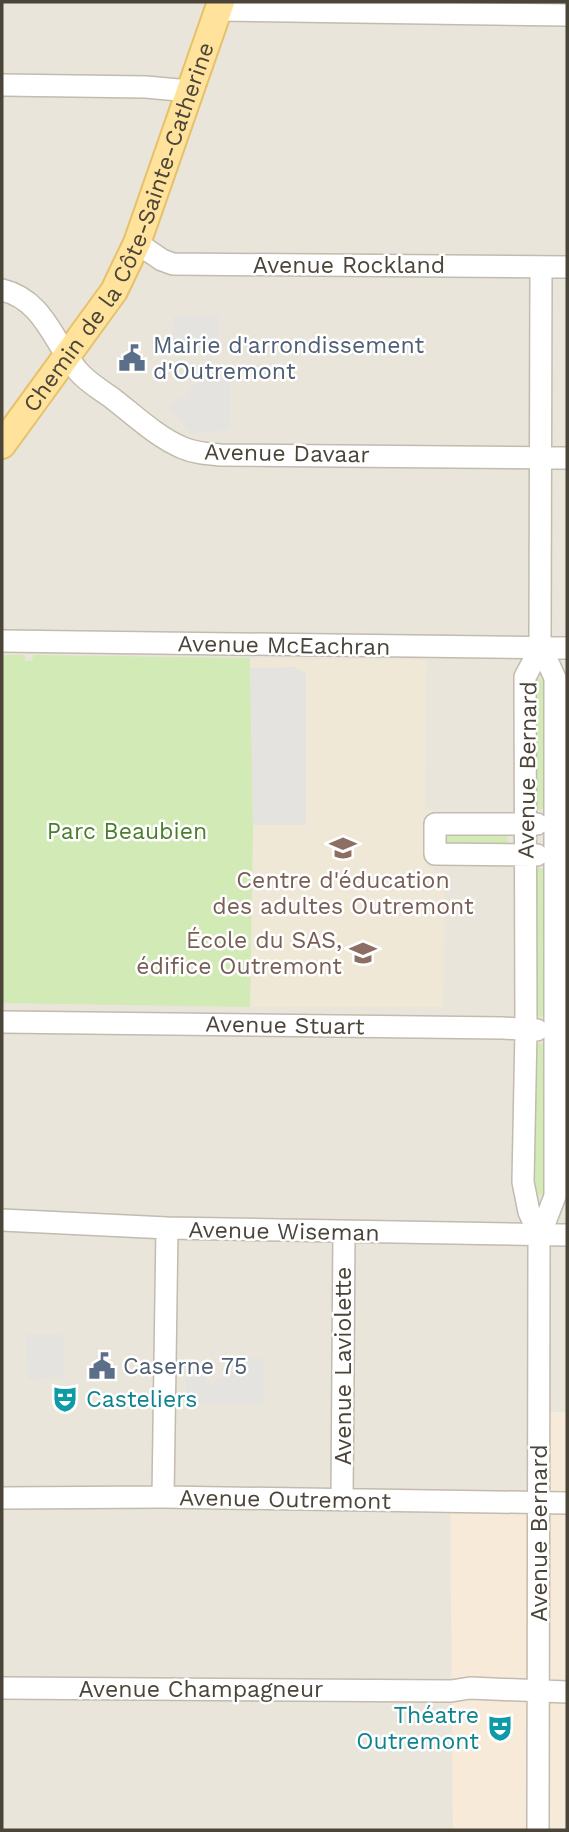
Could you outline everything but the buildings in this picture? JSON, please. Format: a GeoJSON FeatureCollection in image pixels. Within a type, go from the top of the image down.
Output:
{"type":"FeatureCollection","features":[{"type":"Feature","properties":{"kind":"main road","name":"Chemin de la Côte-Sainte-Catherine"},"geometry":{"type":"LineString","coordinates":[[2,444],[116,287],[137,243],[220,6]]}},
{"type":"Feature","properties":{"kind":"street"},"geometry":{"type":"LineString","coordinates":[[220,6],[567,15]]}},
{"type":"Feature","properties":{"kind":"street"},"geometry":{"type":"LineString","coordinates":[[2,85],[146,87],[190,92]]}},
{"type":"Feature","properties":{"kind":"street","name":"Avenue Rockland"},"geometry":{"type":"LineString","coordinates":[[137,243],[173,264],[567,267]]}},
{"type":"Feature","properties":{"kind":"street"},"geometry":{"type":"LineString","coordinates":[[541,267],[541,648]]}},
{"type":"Feature","properties":{"kind":"street","name":"Avenue Davaar"},"geometry":{"type":"LineString","coordinates":[[2,290],[17,295],[51,327],[67,356],[83,377],[177,445],[200,453],[567,458]]}},
{"type":"Feature","properties":{"kind":"street","name":"Avenue McEachran"},"geometry":{"type":"LineString","coordinates":[[2,641],[567,648]]}},
{"type":"Feature","properties":{"kind":"street","name":"Avenue Bernard"},"geometry":{"type":"LineString","coordinates":[[538,1830],[540,1235],[555,1196],[561,1031],[561,824],[555,678],[541,648]]}},
{"type":"Feature","properties":{"kind":"street","name":"Avenue Bernard"},"geometry":{"type":"LineString","coordinates":[[540,1235],[529,1212],[523,1182],[526,677],[541,648]]}},
{"type":"Feature","properties":{"kind":"street"},"geometry":{"type":"LineString","coordinates":[[561,824],[435,824],[435,854],[561,855]]}},
{"type":"Feature","properties":{"kind":"street","name":"Avenue Stuart"},"geometry":{"type":"LineString","coordinates":[[2,1022],[561,1031]]}},
{"type":"Feature","properties":{"kind":"street","name":"Avenue Wiseman"},"geometry":{"type":"LineString","coordinates":[[2,1220],[167,1228],[567,1235]]}},
{"type":"Feature","properties":{"kind":"street"},"geometry":{"type":"LineString","coordinates":[[163,1497],[167,1228]]}},
{"type":"Feature","properties":{"kind":"street","name":"Avenue Laviolette"},"geometry":{"type":"LineString","coordinates":[[342,1500],[344,1232]]}},
{"type":"Feature","properties":{"kind":"street","name":"Avenue Outremont"},"geometry":{"type":"LineString","coordinates":[[2,1497],[567,1503]]}},
{"type":"Feature","properties":{"kind":"street","name":"Avenue Champagneur"},"geometry":{"type":"LineString","coordinates":[[2,1688],[451,1691],[470,1688],[567,1692]]}},
{"type":"Feature","properties":{"kind":"shaded area"},"geometry":{"type":"Polygon","coordinates":[[[2,2],[567,2],[567,1830],[2,1830],[2,2]]]}},
{"type":"Feature","properties":{"kind":"shaded area"},"geometry":{"type":"Polygon","coordinates":[[[173,316],[219,317],[218,346],[173,346],[173,316]]]}},
{"type":"Feature","properties":{"kind":"shaded area"},"geometry":{"type":"Polygon","coordinates":[[[230,375],[230,429],[191,435],[170,408],[179,396],[185,401],[188,397],[185,394],[203,378],[230,375]]]}},
{"type":"Feature","properties":{"kind":"shaded area","name":"Centre d'éducation des adultes Outremont"},"geometry":{"type":"Polygon","coordinates":[[[250,658],[426,660],[425,810],[431,810],[433,871],[445,872],[443,1007],[250,1007],[253,825],[250,658]]]}},
{"type":"Feature","properties":{"kind":"shaded area"},"geometry":{"type":"Polygon","coordinates":[[[295,667],[306,673],[306,825],[253,825],[250,668],[295,667]]]}},
{"type":"Feature","properties":{"kind":"shaded area"},"geometry":{"type":"Polygon","coordinates":[[[26,1334],[63,1334],[64,1377],[28,1379],[26,1334]]]}},
{"type":"Feature","properties":{"kind":"shaded area"},"geometry":{"type":"Polygon","coordinates":[[[263,1358],[264,1404],[186,1404],[186,1377],[206,1377],[206,1384],[215,1384],[215,1378],[231,1378],[231,1359],[263,1358]]]}},
{"type":"Feature","properties":{"kind":"shaded area"},"geometry":{"type":"Polygon","coordinates":[[[539,1412],[567,1412],[567,1830],[453,1830],[450,1501],[539,1502],[539,1412]]]}},
{"type":"Feature","properties":{"kind":"green space","name":"Parc Beaubien"},"geometry":{"type":"Polygon","coordinates":[[[2,655],[25,655],[25,661],[32,661],[33,655],[250,658],[253,825],[250,1007],[2,1003],[2,655]]]}},
{"type":"Feature","properties":{"kind":"green space"},"geometry":{"type":"Polygon","coordinates":[[[539,678],[546,686],[548,806],[539,810],[534,808],[534,685],[539,678]]]}},
{"type":"Feature","properties":{"kind":"green space"},"geometry":{"type":"Polygon","coordinates":[[[507,830],[508,845],[444,845],[441,834],[507,830]]]}},
{"type":"Feature","properties":{"kind":"green space"},"geometry":{"type":"Polygon","coordinates":[[[534,870],[546,870],[546,1014],[540,1017],[534,1015],[534,870]]]}},
{"type":"Feature","properties":{"kind":"green space"},"geometry":{"type":"Polygon","coordinates":[[[541,1043],[547,1047],[545,1188],[543,1194],[538,1196],[533,1190],[536,1044],[541,1043]]]}},
{"type":"Feature","properties":{"kind":"place","name":"Mairie d'arrondissement d'Outremont"},"geometry":{"type":"Point","coordinates":[132,358]}},
{"type":"Feature","properties":{"kind":"place","name":"Centre d'éducation des adultes Outremont"},"geometry":{"type":"Point","coordinates":[343,848]}},
{"type":"Feature","properties":{"kind":"place","name":"École du SAS, édifice Outremont"},"geometry":{"type":"Point","coordinates":[363,953]}},
{"type":"Feature","properties":{"kind":"place","name":"Caserne 75"},"geometry":{"type":"Point","coordinates":[102,1366]}},
{"type":"Feature","properties":{"kind":"place","name":"Casteliers"},"geometry":{"type":"Point","coordinates":[65,1399]}},
{"type":"Feature","properties":{"kind":"place","name":"Théatre Outremont"},"geometry":{"type":"Point","coordinates":[500,1728]}}]}
